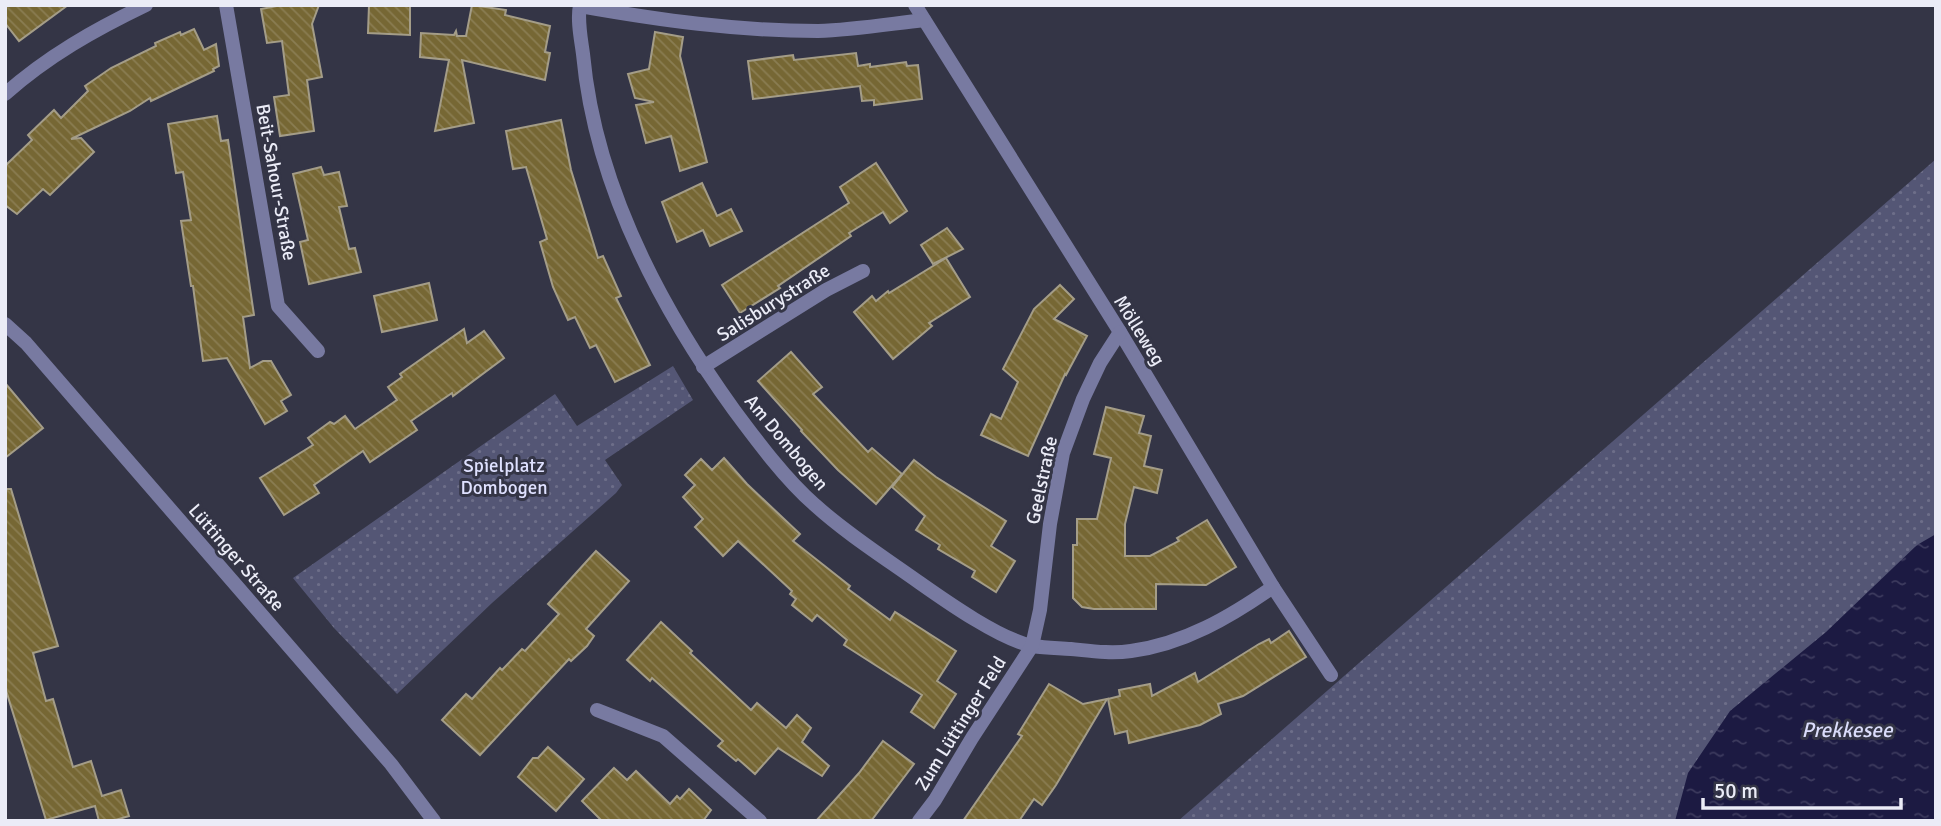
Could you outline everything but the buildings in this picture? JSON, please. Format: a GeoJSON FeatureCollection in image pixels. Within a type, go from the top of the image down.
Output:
{"type":"FeatureCollection","features":[{"type":"Feature","properties":{"kind":"street"},"geometry":{"type":"LineString","coordinates":[[5,94],[36,67],[95,29],[146,5]]}},
{"type":"Feature","properties":{"kind":"street","name":"Beit-Sahour-Straße"},"geometry":{"type":"LineString","coordinates":[[226,5],[278,306],[318,351]]}},
{"type":"Feature","properties":{"kind":"street","name":"Mölleweg"},"geometry":{"type":"LineString","coordinates":[[915,5],[1120,332],[1273,587],[1331,675]]}},
{"type":"Feature","properties":{"kind":"street"},"geometry":{"type":"LineString","coordinates":[[580,6],[735,29],[821,31],[924,20]]}},
{"type":"Feature","properties":{"kind":"street","name":"Am Dombogen"},"geometry":{"type":"LineString","coordinates":[[580,6],[585,78],[612,188],[664,300],[703,368],[757,442],[814,505],[931,591],[1002,633],[1032,646],[1101,652],[1131,651],[1177,640],[1227,618],[1273,587]]}},
{"type":"Feature","properties":{"kind":"street","name":"Salisburystraße"},"geometry":{"type":"LineString","coordinates":[[703,368],[826,290],[863,271]]}},
{"type":"Feature","properties":{"kind":"street","name":"Lüttinger Straße"},"geometry":{"type":"LineString","coordinates":[[5,324],[44,363],[391,764],[434,821]]}},
{"type":"Feature","properties":{"kind":"street","name":"Geelstraße"},"geometry":{"type":"LineString","coordinates":[[1032,646],[1040,610],[1063,453],[1083,399],[1100,363],[1120,332]]}},
{"type":"Feature","properties":{"kind":"street","name":"Zum Lüttinger Feld"},"geometry":{"type":"LineString","coordinates":[[919,821],[1032,646]]}},
{"type":"Feature","properties":{"kind":"street"},"geometry":{"type":"LineString","coordinates":[[597,710],[663,736],[760,821]]}},
{"type":"Feature","properties":{"kind":"green space"},"geometry":{"type":"Polygon","coordinates":[[[1936,159],[1936,821],[1178,821],[1936,159]]]}},
{"type":"Feature","properties":{"kind":"green space","name":"Spielplatz Dombogen"},"geometry":{"type":"Polygon","coordinates":[[[673,366],[693,400],[605,460],[622,485],[616,493],[492,603],[397,694],[334,628],[293,578],[555,394],[577,426],[673,366]]]}},
{"type":"Feature","properties":{"kind":"water","name":"Prekkesee"},"geometry":{"type":"Polygon","coordinates":[[[1936,534],[1936,821],[1675,821],[1688,773],[1730,711],[1826,632],[1917,545],[1936,534]]]}}]}
